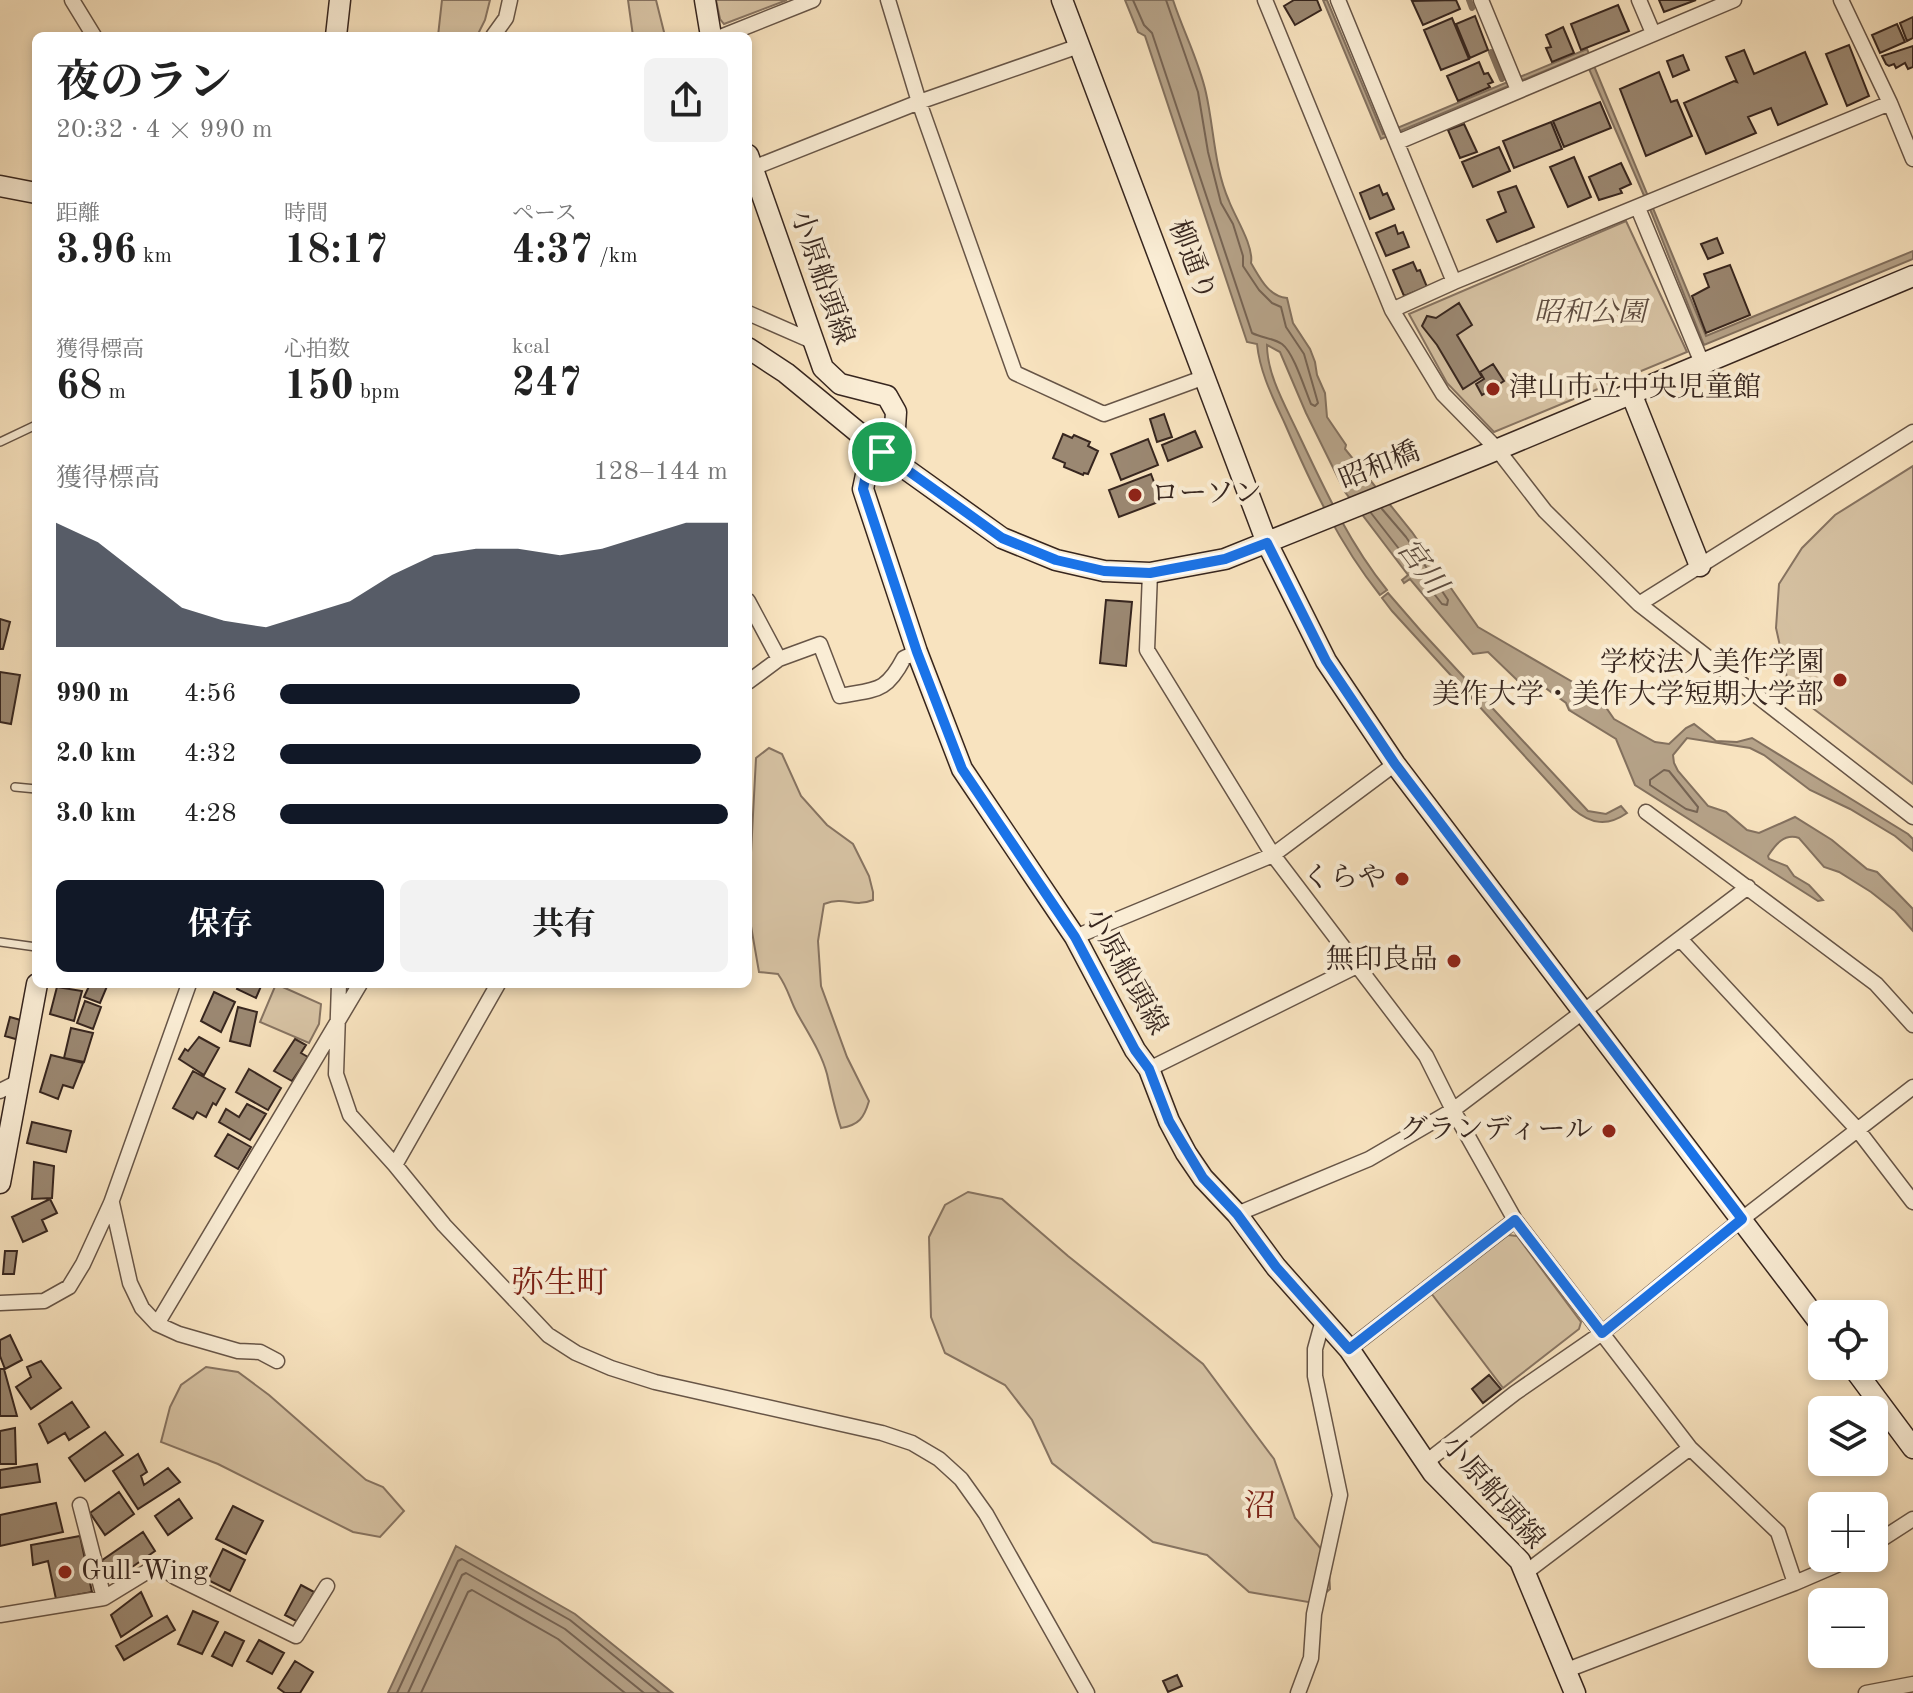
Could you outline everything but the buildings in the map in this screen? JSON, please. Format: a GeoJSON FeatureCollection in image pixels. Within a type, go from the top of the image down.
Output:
{"type":"FeatureCollection","features":[{"type":"Feature","properties":{"kind":"street"},"geometry":{"type":"LineString","coordinates":[[72,0],[92,32]]}},
{"type":"Feature","properties":{"kind":"street"},"geometry":{"type":"LineString","coordinates":[[336,32],[340,0]]}},
{"type":"Feature","properties":{"kind":"street"},"geometry":{"type":"LineString","coordinates":[[496,32],[506,18],[510,0]]}},
{"type":"Feature","properties":{"kind":"street"},"geometry":{"type":"LineString","coordinates":[[705,0],[710,32]]}},
{"type":"Feature","properties":{"kind":"street"},"geometry":{"type":"LineString","coordinates":[[733,32],[813,0]]}},
{"type":"Feature","properties":{"kind":"street"},"geometry":{"type":"LineString","coordinates":[[888,0],[919,102],[1015,373],[1104,414],[1205,377]]}},
{"type":"Feature","properties":{"kind":"street","name":"柳通り"},"geometry":{"type":"LineString","coordinates":[[1062,0],[1267,543],[1326,661],[1395,764],[1808,1307]]}},
{"type":"Feature","properties":{"kind":"street"},"geometry":{"type":"LineString","coordinates":[[1265,0],[1392,310],[1443,394],[1545,511],[1639,604],[1913,817]]}},
{"type":"Feature","properties":{"kind":"street"},"geometry":{"type":"LineString","coordinates":[[1338,0],[1454,282]]}},
{"type":"Feature","properties":{"kind":"street"},"geometry":{"type":"LineString","coordinates":[[1481,0],[1518,90]]}},
{"type":"Feature","properties":{"kind":"street"},"geometry":{"type":"LineString","coordinates":[[1639,0],[1653,33]]}},
{"type":"Feature","properties":{"kind":"street"},"geometry":{"type":"LineString","coordinates":[[1398,142],[1734,0]]}},
{"type":"Feature","properties":{"kind":"street"},"geometry":{"type":"LineString","coordinates":[[1841,0],[1913,159]]}},
{"type":"Feature","properties":{"kind":"street"},"geometry":{"type":"LineString","coordinates":[[752,161],[1079,46]]}},
{"type":"Feature","properties":{"kind":"street"},"geometry":{"type":"LineString","coordinates":[[1392,310],[1890,103]]}},
{"type":"Feature","properties":{"kind":"street","name":"小原船頭線"},"geometry":{"type":"LineString","coordinates":[[752,168],[823,368],[840,384],[887,396],[896,412],[895,428],[882,452],[867,470],[863,489],[917,652],[962,769],[1075,937],[1135,1050],[1149,1069],[1169,1121],[1203,1178],[1237,1214],[1276,1267],[1349,1349],[1433,1473],[1520,1561],[1575,1693]]}},
{"type":"Feature","properties":{"kind":"street"},"geometry":{"type":"LineString","coordinates":[[0,186],[32,192]]}},
{"type":"Feature","properties":{"kind":"street"},"geometry":{"type":"LineString","coordinates":[[1638,208],[1702,363]]}},
{"type":"Feature","properties":{"kind":"street","name":"昭和橋"},"geometry":{"type":"LineString","coordinates":[[752,351],[786,373],[882,452],[1002,538],[1056,560],[1104,571],[1150,573],[1225,559],[1267,543],[1913,276]]}},
{"type":"Feature","properties":{"kind":"street"},"geometry":{"type":"LineString","coordinates":[[752,315],[812,341]]}},
{"type":"Feature","properties":{"kind":"street"},"geometry":{"type":"LineString","coordinates":[[1631,393],[1700,566]]}},
{"type":"Feature","properties":{"kind":"street"},"geometry":{"type":"LineString","coordinates":[[1639,604],[1913,432]]}},
{"type":"Feature","properties":{"kind":"street"},"geometry":{"type":"LineString","coordinates":[[1150,573],[1147,650],[1273,855],[1426,1056],[1515,1220],[1690,1448],[1778,1532],[1795,1583]]}},
{"type":"Feature","properties":{"kind":"street"},"geometry":{"type":"LineString","coordinates":[[752,608],[779,659]]}},
{"type":"Feature","properties":{"kind":"street"},"geometry":{"type":"LineString","coordinates":[[752,679],[779,659],[820,644],[840,696],[882,688],[904,658],[917,652]]}},
{"type":"Feature","properties":{"kind":"street"},"geometry":{"type":"LineString","coordinates":[[1075,937],[1273,855],[1395,764]]}},
{"type":"Feature","properties":{"kind":"street"},"geometry":{"type":"LineString","coordinates":[[1646,812],[1876,984],[1913,1025]]}},
{"type":"Feature","properties":{"kind":"street"},"geometry":{"type":"LineString","coordinates":[[1237,1214],[1369,1159],[1453,1110],[1748,887]]}},
{"type":"Feature","properties":{"kind":"street"},"geometry":{"type":"LineString","coordinates":[[1680,939],[1857,1129],[1913,1202]]}},
{"type":"Feature","properties":{"kind":"street"},"geometry":{"type":"LineString","coordinates":[[1149,1069],[1357,966]]}},
{"type":"Feature","properties":{"kind":"street"},"geometry":{"type":"LineString","coordinates":[[0,1183],[36,988]]}},
{"type":"Feature","properties":{"kind":"street"},"geometry":{"type":"LineString","coordinates":[[0,1303],[44,1301],[69,1287],[83,1264],[111,1203],[188,988]]}},
{"type":"Feature","properties":{"kind":"street"},"geometry":{"type":"LineString","coordinates":[[339,988],[336,1074],[350,1115],[444,1225],[548,1335],[576,1353],[655,1382],[882,1433],[912,1443],[939,1459],[961,1479],[986,1514],[1087,1693]]}},
{"type":"Feature","properties":{"kind":"street"},"geometry":{"type":"LineString","coordinates":[[157,1324],[358,988]]}},
{"type":"Feature","properties":{"kind":"street"},"geometry":{"type":"LineString","coordinates":[[395,1165],[496,988]]}},
{"type":"Feature","properties":{"kind":"street"},"geometry":{"type":"LineString","coordinates":[[0,1091],[20,1081]]}},
{"type":"Feature","properties":{"kind":"street"},"geometry":{"type":"LineString","coordinates":[[1426,1462],[1515,1393],[1602,1333],[1742,1219],[1913,1087]]}},
{"type":"Feature","properties":{"kind":"street"},"geometry":{"type":"LineString","coordinates":[[111,1203],[130,1283],[142,1308],[157,1324],[179,1334],[238,1351],[260,1352],[277,1361]]}},
{"type":"Feature","properties":{"kind":"street"},"geometry":{"type":"LineString","coordinates":[[1349,1349],[1515,1220]]}},
{"type":"Feature","properties":{"kind":"street"},"geometry":{"type":"LineString","coordinates":[[1298,1693],[1311,1658],[1314,1614],[1340,1495],[1315,1376],[1315,1349],[1323,1320]]}},
{"type":"Feature","properties":{"kind":"street"},"geometry":{"type":"LineString","coordinates":[[1862,1380],[1913,1448]]}},
{"type":"Feature","properties":{"kind":"street"},"geometry":{"type":"LineString","coordinates":[[1525,1573],[1690,1448]]}},
{"type":"Feature","properties":{"kind":"street"},"geometry":{"type":"LineString","coordinates":[[80,1505],[104,1598]]}},
{"type":"Feature","properties":{"kind":"street"},"geometry":{"type":"LineString","coordinates":[[1888,1535],[1913,1519]]}},
{"type":"Feature","properties":{"kind":"street"},"geometry":{"type":"LineString","coordinates":[[0,1615],[104,1598],[158,1565],[175,1577],[296,1636],[327,1586]]}},
{"type":"Feature","properties":{"kind":"street"},"geometry":{"type":"LineString","coordinates":[[1567,1670],[1821,1572]]}},
{"type":"Feature","properties":{"kind":"street"},"geometry":{"type":"LineString","coordinates":[[1866,1693],[1913,1684]]}},
{"type":"Feature","properties":{"kind":"lane"},"geometry":{"type":"LineString","coordinates":[[0,442],[32,427]]}},
{"type":"Feature","properties":{"kind":"lane"},"geometry":{"type":"LineString","coordinates":[[15,787],[32,789]]}},
{"type":"Feature","properties":{"kind":"lane"},"geometry":{"type":"LineString","coordinates":[[0,942],[32,946]]}},
{"type":"Feature","properties":{"kind":"green space"},"geometry":{"type":"Polygon","coordinates":[[[442,0],[490,0],[479,32],[438,32],[442,0]]]}},
{"type":"Feature","properties":{"kind":"green space"},"geometry":{"type":"Polygon","coordinates":[[[628,0],[656,0],[664,32],[632,32],[628,0]]]}},
{"type":"Feature","properties":{"kind":"green space"},"geometry":{"type":"Polygon","coordinates":[[[716,0],[787,0],[724,24],[716,0]]]}},
{"type":"Feature","properties":{"kind":"green space","name":"昭和公園"},"geometry":{"type":"Polygon","coordinates":[[[1626,221],[1687,352],[1494,432],[1447,383],[1409,314],[1626,221]]]}},
{"type":"Feature","properties":{"kind":"green space","name":"学校法人美作学園 美作大学・美作大学短期大学部"},"geometry":{"type":"Polygon","coordinates":[[[1913,466],[1913,784],[1790,691],[1776,628],[1779,584],[1802,548],[1835,515],[1913,466]]]}},
{"type":"Feature","properties":{"kind":"green space"},"geometry":{"type":"Polygon","coordinates":[[[769,748],[782,754],[801,796],[827,825],[853,844],[869,876],[873,892],[873,900],[866,902],[824,904],[818,941],[821,986],[847,1057],[869,1101],[860,1120],[841,1128],[824,1066],[784,985],[778,974],[759,972],[752,932],[756,758],[769,748]]]}},
{"type":"Feature","properties":{"kind":"green space"},"geometry":{"type":"Polygon","coordinates":[[[274,988],[285,988],[321,1004],[319,1024],[309,1043],[260,1022],[274,988]]]}},
{"type":"Feature","properties":{"kind":"green space"},"geometry":{"type":"Polygon","coordinates":[[[968,1192],[1002,1199],[1203,1364],[1274,1459],[1295,1518],[1322,1550],[1329,1571],[1330,1589],[1314,1603],[1249,1592],[1207,1555],[1153,1542],[1052,1463],[1032,1420],[1005,1385],[945,1353],[931,1317],[929,1237],[945,1205],[968,1192]]]}},
{"type":"Feature","properties":{"kind":"green space"},"geometry":{"type":"Polygon","coordinates":[[[1508,1235],[1517,1236],[1581,1322],[1579,1329],[1503,1388],[1431,1293],[1508,1235]]]}},
{"type":"Feature","properties":{"kind":"green space"},"geometry":{"type":"Polygon","coordinates":[[[206,1367],[238,1372],[269,1395],[366,1480],[383,1487],[404,1511],[380,1537],[353,1532],[218,1464],[161,1442],[170,1407],[181,1385],[206,1367]]]}},
{"type":"Feature","properties":{"kind":"water","name":"宮川"},"geometry":{"type":"Polygon","coordinates":[[[1125,0],[1173,0],[1203,81],[1220,175],[1247,240],[1251,263],[1270,290],[1287,298],[1293,323],[1315,362],[1325,393],[1327,417],[1346,445],[1345,449],[1412,532],[1478,627],[1583,688],[1605,706],[1614,719],[1655,742],[1669,744],[1694,724],[1716,741],[1737,742],[1752,738],[1908,834],[1913,839],[1913,851],[1895,836],[1850,809],[1810,790],[1750,748],[1687,738],[1673,755],[1678,771],[1708,806],[1726,812],[1747,830],[1759,833],[1795,817],[1832,840],[1867,869],[1877,872],[1913,909],[1913,931],[1895,911],[1871,892],[1839,872],[1824,867],[1799,838],[1789,837],[1780,841],[1768,856],[1769,859],[1787,866],[1794,876],[1809,885],[1823,900],[1818,901],[1635,785],[1616,739],[1569,710],[1566,703],[1533,679],[1518,681],[1488,652],[1473,654],[1410,579],[1404,583],[1402,580],[1408,575],[1345,492],[1280,352],[1267,345],[1270,368],[1283,402],[1338,514],[1387,590],[1380,595],[1327,513],[1272,395],[1257,344],[1247,342],[1145,36],[1138,32],[1125,0]]]}},
{"type":"Feature","properties":{"kind":"water"},"geometry":{"type":"Polygon","coordinates":[[[1323,0],[1327,0],[1383,134],[1587,49],[1706,336],[1913,251],[1913,259],[1704,345],[1652,214],[1583,55],[1381,139],[1323,0]]]}},
{"type":"Feature","properties":{"kind":"water"},"geometry":{"type":"Polygon","coordinates":[[[1388,593],[1588,811],[1606,814],[1621,806],[1627,813],[1599,822],[1573,809],[1392,611],[1382,598],[1388,593]]]}},
{"type":"Feature","properties":{"kind":"water"},"geometry":{"type":"Polygon","coordinates":[[[456,1546],[575,1614],[673,1693],[388,1693],[456,1546]]]}},
{"type":"Feature","properties":{"kind":"waterway"},"geometry":{"type":"LineString","coordinates":[[1469,0],[1472,8]]}},
{"type":"Feature","properties":{"kind":"waterway"},"geometry":{"type":"LineString","coordinates":[[1491,52],[1502,79]]}},
{"type":"Feature","properties":{"kind":"place","name":"津山市立中央児童館"},"geometry":{"type":"Point","coordinates":[1493,389]}},
{"type":"Feature","properties":{"kind":"place","name":"ローソン"},"geometry":{"type":"Point","coordinates":[1135,495]}},
{"type":"Feature","properties":{"kind":"place","name":"学校法人美作学園 美作大学・美作大学短期大学部"},"geometry":{"type":"Point","coordinates":[1840,680]}},
{"type":"Feature","properties":{"kind":"place","name":"くらや"},"geometry":{"type":"Point","coordinates":[1402,879]}},
{"type":"Feature","properties":{"kind":"place","name":"無印良品"},"geometry":{"type":"Point","coordinates":[1454,961]}},
{"type":"Feature","properties":{"kind":"place","name":"グランディール"},"geometry":{"type":"Point","coordinates":[1609,1131]}},
{"type":"Feature","properties":{"kind":"place","name":"Gull-Wing"},"geometry":{"type":"Point","coordinates":[65,1572]}},
{"type":"Feature","properties":{"kind":"district","name":"弥生町"},"geometry":{"type":"Point","coordinates":[560,1285]}},
{"type":"Feature","properties":{"kind":"district","name":"沼"},"geometry":{"type":"Point","coordinates":[1260,1508]}},
{"type":"Feature","properties":{"kind":"route"},"geometry":{"type":"LineString","coordinates":[[882,452],[1002,538],[1056,560],[1104,571],[1150,573],[1225,559],[1267,543],[1326,661],[1395,764],[1742,1219],[1602,1333],[1515,1220],[1349,1349],[1276,1267],[1186,1153],[1169,1121],[1149,1069],[1135,1050],[1075,937],[962,769],[917,652],[863,489],[867,470],[882,452]]}}]}
